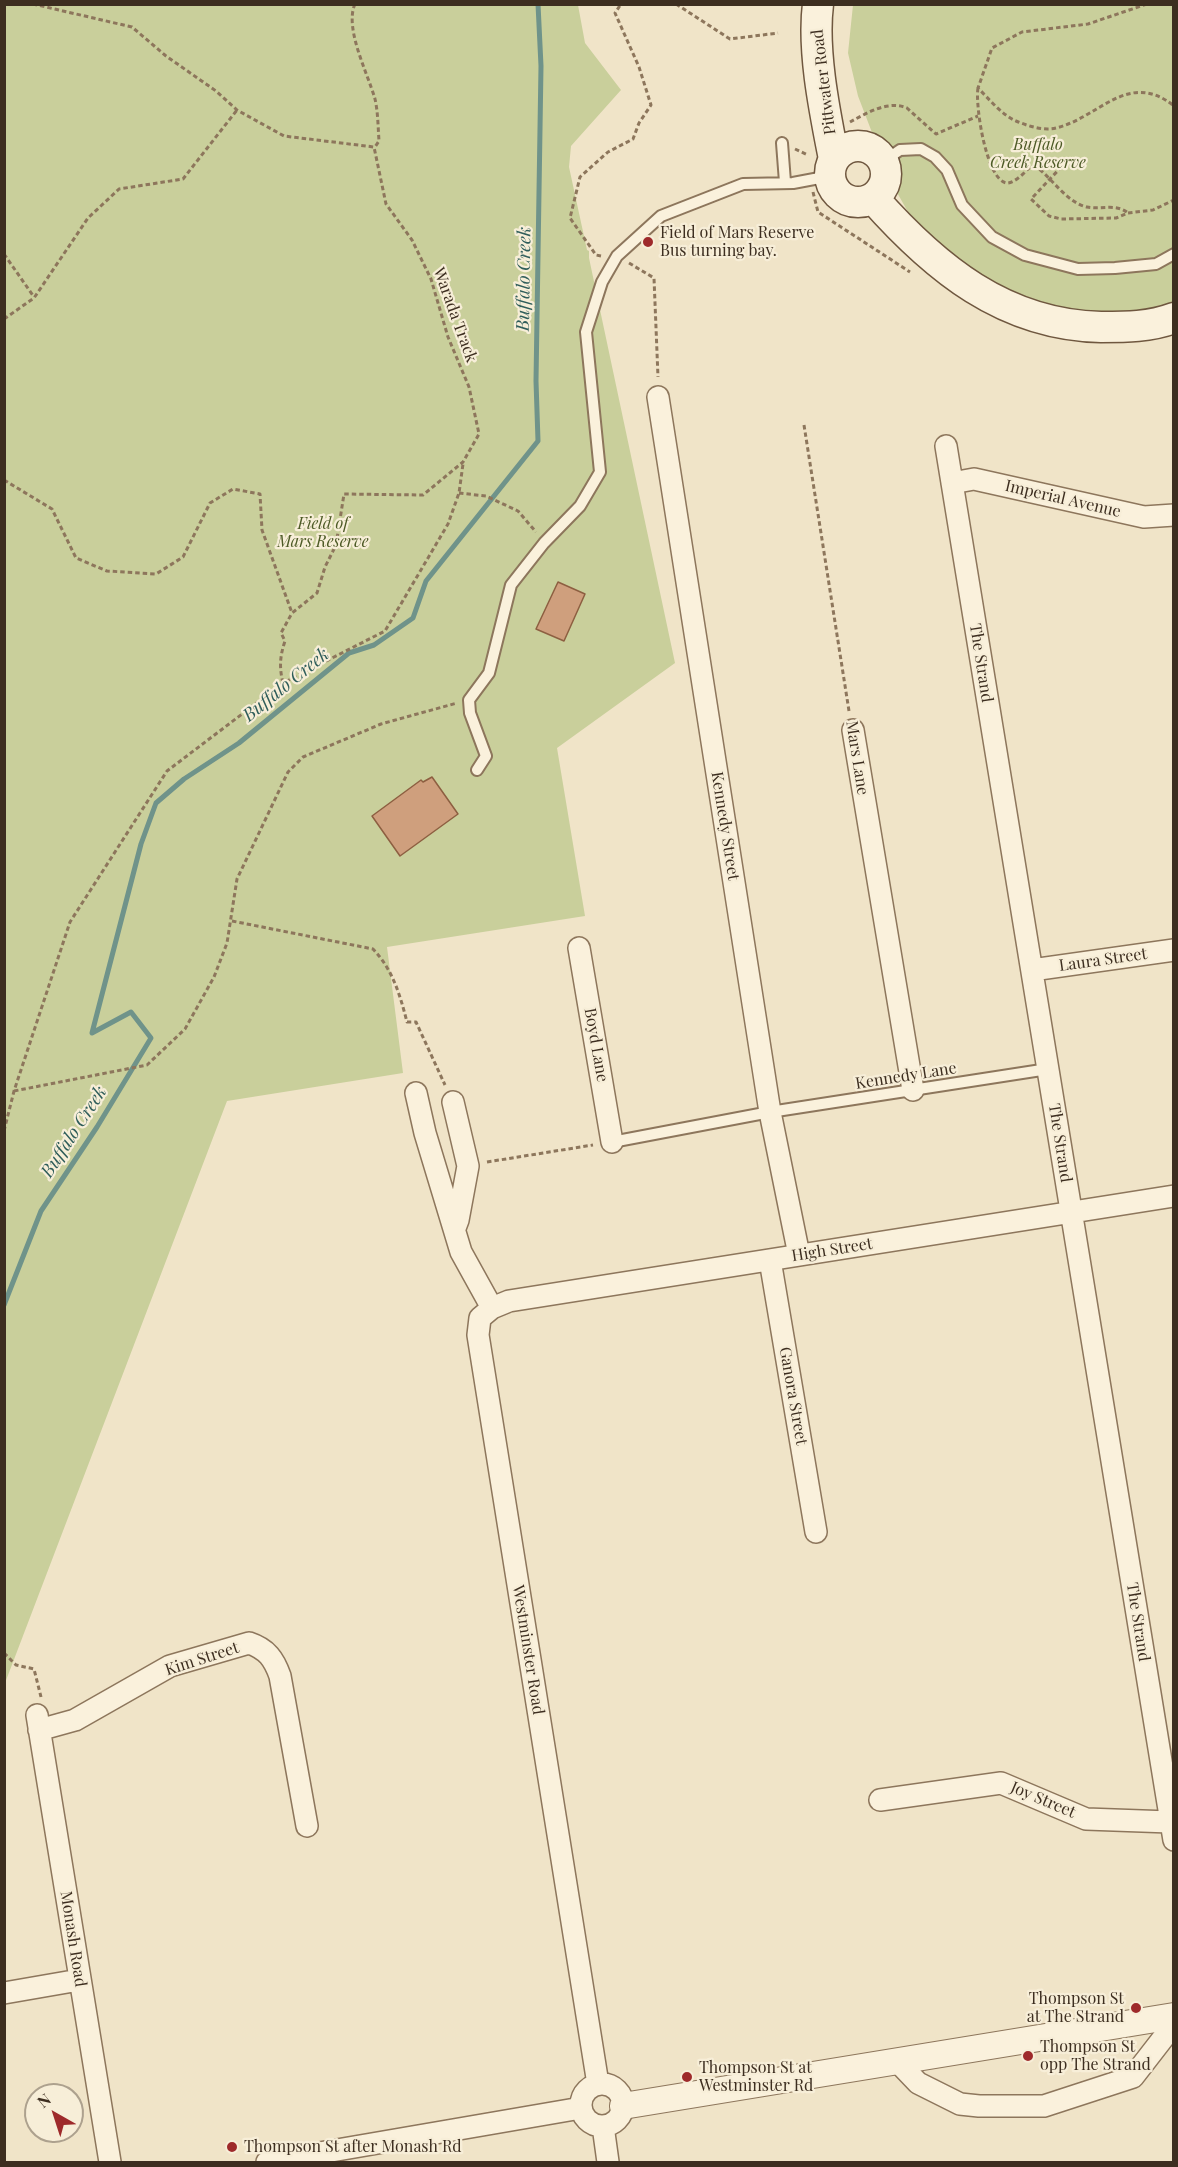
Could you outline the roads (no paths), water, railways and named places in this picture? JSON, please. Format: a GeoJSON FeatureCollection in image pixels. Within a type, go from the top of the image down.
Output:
{"type":"FeatureCollection","features":[{"type":"Feature","properties":{"kind":"main road","name":"Pittwater Road"},"geometry":{"type":"LineString","coordinates":[[818,4],[816,16],[819,64],[832,168]]}},
{"type":"Feature","properties":{"kind":"main road","name":"Pittwater Road"},"geometry":{"type":"LineString","coordinates":[[829,4],[828,40],[835,97],[865,143]]}},
{"type":"Feature","properties":{"kind":"main road"},"geometry":{"type":"LineString","coordinates":[[865,143],[887,177],[885,186],[873,198],[857,203],[849,201],[836,192],[832,168],[847,148],[865,143]]}},
{"type":"Feature","properties":{"kind":"main road"},"geometry":{"type":"LineString","coordinates":[[873,198],[922,249],[957,278],[981,293],[1029,315],[1082,327],[1128,328],[1150,325],[1173,318]]}},
{"type":"Feature","properties":{"kind":"street","name":"Kennedy Street"},"geometry":{"type":"LineString","coordinates":[[658,397],[770,1112],[799,1255]]}},
{"type":"Feature","properties":{"kind":"street","name":"The Strand"},"geometry":{"type":"LineString","coordinates":[[946,446],[1172,1831]]}},
{"type":"Feature","properties":{"kind":"street","name":"Imperial Avenue"},"geometry":{"type":"LineString","coordinates":[[952,483],[974,479],[1144,517],[1173,515]]}},
{"type":"Feature","properties":{"kind":"street","name":"Mars Lane"},"geometry":{"type":"LineString","coordinates":[[852,730],[913,1090]]}},
{"type":"Feature","properties":{"kind":"street","name":"Boyd Lane"},"geometry":{"type":"LineString","coordinates":[[579,948],[612,1142]]}},
{"type":"Feature","properties":{"kind":"street","name":"Laura Street"},"geometry":{"type":"LineString","coordinates":[[1032,970],[1173,950]]}},
{"type":"Feature","properties":{"kind":"street"},"geometry":{"type":"LineString","coordinates":[[416,1093],[462,1252],[492,1308]]}},
{"type":"Feature","properties":{"kind":"street"},"geometry":{"type":"LineString","coordinates":[[453,1101],[468,1166],[458,1220],[454,1228]]}},
{"type":"Feature","properties":{"kind":"street","name":"High Street"},"geometry":{"type":"LineString","coordinates":[[492,1308],[509,1301],[1173,1196]]}},
{"type":"Feature","properties":{"kind":"street","name":"Ganora Street"},"geometry":{"type":"LineString","coordinates":[[770,1260],[816,1532]]}},
{"type":"Feature","properties":{"kind":"street","name":"Westminster Road"},"geometry":{"type":"LineString","coordinates":[[492,1308],[480,1318],[478,1335],[598,2084]]}},
{"type":"Feature","properties":{"kind":"street","name":"Kim Street"},"geometry":{"type":"LineString","coordinates":[[38,1723],[75,1720],[170,1666],[249,1643],[261,1647],[274,1660],[280,1677],[307,1826]]}},
{"type":"Feature","properties":{"kind":"street","name":"Monash Road"},"geometry":{"type":"LineString","coordinates":[[38,1723],[110,2163]]}},
{"type":"Feature","properties":{"kind":"street","name":"Joy Street"},"geometry":{"type":"LineString","coordinates":[[880,1800],[1001,1783],[1086,1819],[1172,1831]]}},
{"type":"Feature","properties":{"kind":"street"},"geometry":{"type":"LineString","coordinates":[[4,1993],[79,1980]]}},
{"type":"Feature","properties":{"kind":"street"},"geometry":{"type":"LineString","coordinates":[[623,2106],[1172,2016]]}},
{"type":"Feature","properties":{"kind":"street"},"geometry":{"type":"LineString","coordinates":[[897,2061],[918,2082],[960,2104],[1044,2106],[1133,2077],[1164,2037],[1172,2016]]}},
{"type":"Feature","properties":{"kind":"street"},"geometry":{"type":"LineString","coordinates":[[598,2084],[616,2089],[623,2106],[619,2118],[603,2126],[591,2124],[582,2114],[580,2102],[586,2090],[598,2084]]}},
{"type":"Feature","properties":{"kind":"street"},"geometry":{"type":"LineString","coordinates":[[267,2163],[581,2108]]}},
{"type":"Feature","properties":{"kind":"street"},"geometry":{"type":"LineString","coordinates":[[603,2126],[608,2163]]}},
{"type":"Feature","properties":{"kind":"lane"},"geometry":{"type":"LineString","coordinates":[[782,143],[785,183]]}},
{"type":"Feature","properties":{"kind":"lane"},"geometry":{"type":"LineString","coordinates":[[865,143],[900,150],[921,149],[935,157],[947,170],[962,204],[992,237],[1025,255],[1078,269],[1156,264],[1173,254]]}},
{"type":"Feature","properties":{"kind":"lane"},"geometry":{"type":"LineString","coordinates":[[477,770],[486,756],[470,713],[469,700],[489,673],[511,585],[544,543],[580,506],[600,472],[586,332],[602,282],[616,258],[661,216],[743,184],[785,183],[832,168]]}},
{"type":"Feature","properties":{"kind":"lane","name":"Kennedy Lane"},"geometry":{"type":"LineString","coordinates":[[770,1112],[1048,1069]]}},
{"type":"Feature","properties":{"kind":"lane"},"geometry":{"type":"LineString","coordinates":[[612,1142],[770,1112]]}},
{"type":"Feature","properties":{"kind":"waterway","name":"Buffalo Creek"},"geometry":{"type":"LineString","coordinates":[[4,1305],[41,1211],[97,1127],[151,1038],[131,1012],[92,1033],[141,844],[156,803],[184,779],[239,743],[349,653],[374,645],[413,618],[426,581],[538,441],[536,381],[541,66],[538,4]]}},
{"type":"Feature","properties":{"kind":"place","name":"Field of Mars Reserve Bus turning bay."},"geometry":{"type":"Point","coordinates":[648,242]}},
{"type":"Feature","properties":{"kind":"place","name":"Thompson St at The Strand"},"geometry":{"type":"Point","coordinates":[1136,2008]}},
{"type":"Feature","properties":{"kind":"place","name":"Thompson St opp The Strand"},"geometry":{"type":"Point","coordinates":[1028,2056]}},
{"type":"Feature","properties":{"kind":"place","name":"Thompson St at Westminster Rd"},"geometry":{"type":"Point","coordinates":[687,2077]}},
{"type":"Feature","properties":{"kind":"place","name":"Thompson St after Monash Rd"},"geometry":{"type":"Point","coordinates":[232,2147]}},
{"type":"Feature","properties":{"kind":"park label","name":"Buffalo Creek Reserve"},"geometry":{"type":"Point","coordinates":[1038,154]}},
{"type":"Feature","properties":{"kind":"park label","name":"Field of Mars Reserve"},"geometry":{"type":"Point","coordinates":[323,533]}}]}
